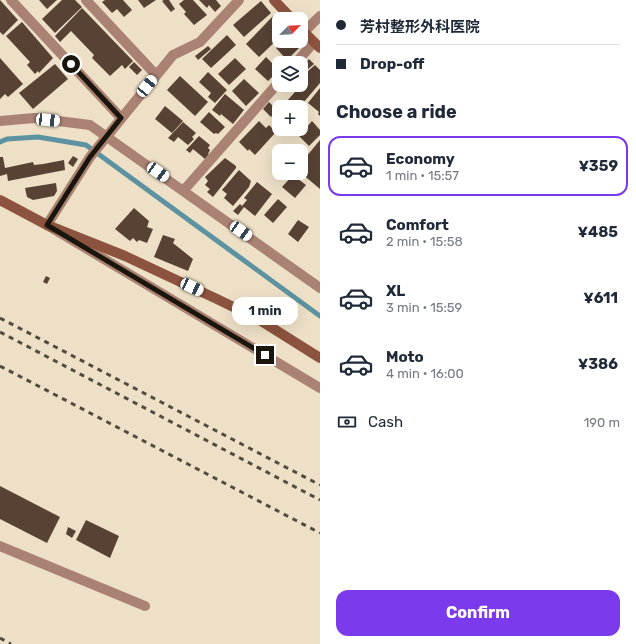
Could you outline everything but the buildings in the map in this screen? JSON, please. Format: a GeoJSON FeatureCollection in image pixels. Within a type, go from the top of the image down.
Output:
{"type":"FeatureCollection","features":[{"type":"Feature","properties":{"kind":"street"},"geometry":{"type":"LineString","coordinates":[[11,0],[121,118]]}},
{"type":"Feature","properties":{"kind":"street"},"geometry":{"type":"LineString","coordinates":[[86,0],[156,75]]}},
{"type":"Feature","properties":{"kind":"street"},"geometry":{"type":"LineString","coordinates":[[47,225],[90,157],[106,135],[173,55],[200,42],[239,0]]}},
{"type":"Feature","properties":{"kind":"street"},"geometry":{"type":"LineString","coordinates":[[274,0],[285,12]]}},
{"type":"Feature","properties":{"kind":"street"},"geometry":{"type":"LineString","coordinates":[[308,26],[320,16]]}},
{"type":"Feature","properties":{"kind":"street"},"geometry":{"type":"LineString","coordinates":[[304,56],[317,45],[308,35]]}},
{"type":"Feature","properties":{"kind":"street"},"geometry":{"type":"LineString","coordinates":[[184,190],[272,90]]}},
{"type":"Feature","properties":{"kind":"street"},"geometry":{"type":"LineString","coordinates":[[0,121],[34,118],[90,125],[184,190],[320,288]]}},
{"type":"Feature","properties":{"kind":"street"},"geometry":{"type":"LineString","coordinates":[[0,200],[47,225],[320,388]]}},
{"type":"Feature","properties":{"kind":"street"},"geometry":{"type":"LineString","coordinates":[[47,225],[125,256],[258,319],[320,358]]}},
{"type":"Feature","properties":{"kind":"street"},"geometry":{"type":"LineString","coordinates":[[0,546],[145,606]]}},
{"type":"Feature","properties":{"kind":"waterway"},"geometry":{"type":"LineString","coordinates":[[0,142],[7,139],[38,137],[86,145],[320,316]]}},
{"type":"Feature","properties":{"kind":"railway"},"geometry":{"type":"LineString","coordinates":[[0,318],[320,485]]}},
{"type":"Feature","properties":{"kind":"railway"},"geometry":{"type":"LineString","coordinates":[[0,332],[320,500]]}},
{"type":"Feature","properties":{"kind":"railway"},"geometry":{"type":"LineString","coordinates":[[0,366],[320,533]]}},
{"type":"Feature","properties":{"kind":"railway"},"geometry":{"type":"LineString","coordinates":[[0,638],[11,644]]}},
{"type":"Feature","properties":{"kind":"route"},"geometry":{"type":"LineString","coordinates":[[71,64],[121,118],[90,157],[47,225],[265,355]]}}]}
